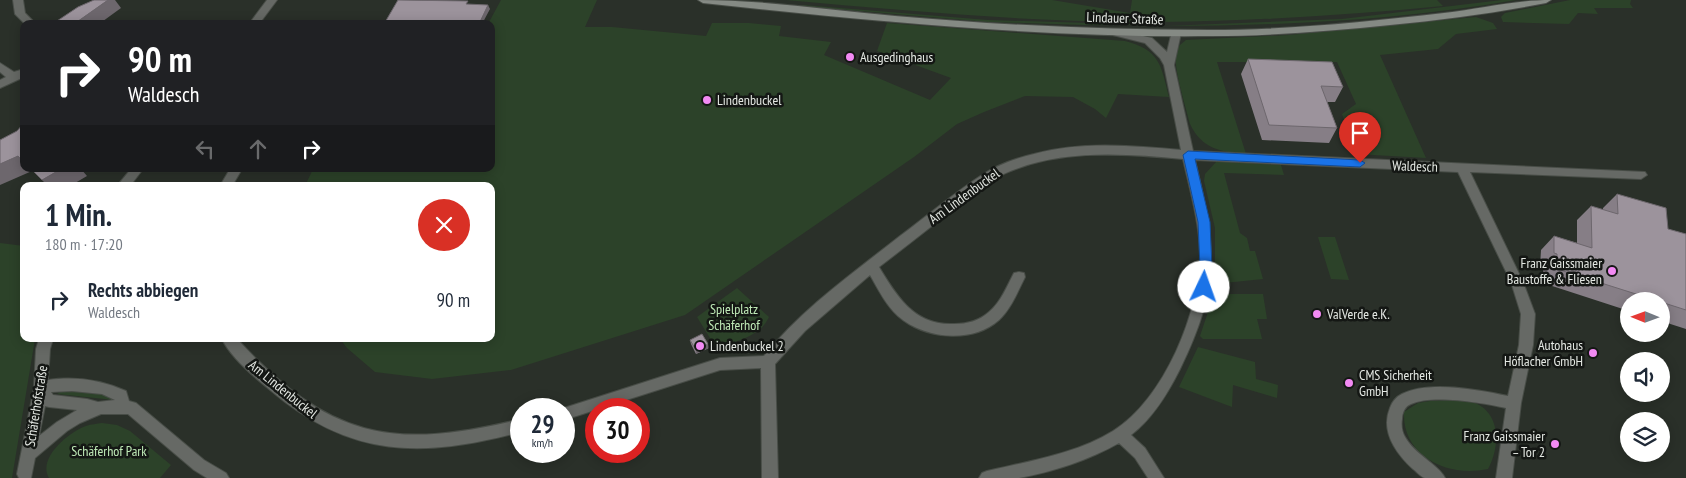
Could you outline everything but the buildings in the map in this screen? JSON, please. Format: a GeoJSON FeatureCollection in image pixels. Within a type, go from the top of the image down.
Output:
{"type":"FeatureCollection","features":[{"type":"Feature","properties":{"kind":"main road","name":"Lindauer Straße"},"geometry":{"type":"LineString","coordinates":[[703,0],[888,19],[1113,32],[1176,33],[1251,32],[1381,22],[1463,14],[1546,0]]}},
{"type":"Feature","properties":{"kind":"street"},"geometry":{"type":"LineString","coordinates":[[18,0],[20,14],[27,20]]}},
{"type":"Feature","properties":{"kind":"street"},"geometry":{"type":"LineString","coordinates":[[257,20],[272,2]]}},
{"type":"Feature","properties":{"kind":"street"},"geometry":{"type":"LineString","coordinates":[[987,478],[1085,451],[1120,435],[1136,422],[1164,386],[1189,336],[1204,287],[1206,268],[1204,222],[1169,65],[1153,42],[1138,36],[1113,32]]}},
{"type":"Feature","properties":{"kind":"street"},"geometry":{"type":"LineString","coordinates":[[1169,65],[1176,33]]}},
{"type":"Feature","properties":{"kind":"street"},"geometry":{"type":"LineString","coordinates":[[0,67],[19,74]]}},
{"type":"Feature","properties":{"kind":"street"},"geometry":{"type":"LineString","coordinates":[[0,84],[19,74]]}},
{"type":"Feature","properties":{"kind":"street","name":"Am Lindenbuckel"},"geometry":{"type":"LineString","coordinates":[[768,362],[777,349],[802,324],[871,266],[987,177],[1007,166],[1062,152],[1098,149],[1188,155]]}},
{"type":"Feature","properties":{"kind":"street","name":"Waldesch"},"geometry":{"type":"LineString","coordinates":[[1188,155],[1641,175]]}},
{"type":"Feature","properties":{"kind":"street"},"geometry":{"type":"LineString","coordinates":[[1462,168],[1517,282],[1528,314],[1526,345],[1514,402],[1504,478]]}},
{"type":"Feature","properties":{"kind":"street"},"geometry":{"type":"LineString","coordinates":[[126,182],[135,172]]}},
{"type":"Feature","properties":{"kind":"street"},"geometry":{"type":"LineString","coordinates":[[871,266],[904,313],[924,324],[956,330],[974,326],[993,316],[1005,303],[1019,277]]}},
{"type":"Feature","properties":{"kind":"street","name":"Schäferhofstraße"},"geometry":{"type":"LineString","coordinates":[[25,474],[41,388],[45,342]]}},
{"type":"Feature","properties":{"kind":"street","name":"Am Lindenbuckel"},"geometry":{"type":"LineString","coordinates":[[232,342],[262,374],[312,415],[332,425],[375,439],[422,443],[455,442],[510,429]]}},
{"type":"Feature","properties":{"kind":"street"},"geometry":{"type":"LineString","coordinates":[[575,410],[720,364],[768,362],[770,478]]}},
{"type":"Feature","properties":{"kind":"street"},"geometry":{"type":"LineString","coordinates":[[96,409],[87,405],[49,401],[41,388],[58,384],[106,387],[121,395],[123,406]]}},
{"type":"Feature","properties":{"kind":"street"},"geometry":{"type":"LineString","coordinates":[[1437,478],[1411,458],[1401,444],[1395,431],[1394,418],[1396,409],[1401,404],[1411,397],[1439,395],[1489,397],[1514,402]]}},
{"type":"Feature","properties":{"kind":"street"},"geometry":{"type":"LineString","coordinates":[[28,456],[58,429],[76,416],[96,409],[123,406],[131,408],[199,465],[221,478]]}},
{"type":"Feature","properties":{"kind":"street"},"geometry":{"type":"LineString","coordinates":[[1120,435],[1140,453],[1156,478]]}},
{"type":"Feature","properties":{"kind":"green space"},"geometry":{"type":"Polygon","coordinates":[[[501,0],[597,0],[585,27],[612,27],[706,36],[712,23],[749,23],[781,26],[779,36],[831,42],[824,55],[930,100],[951,78],[877,51],[887,23],[1125,41],[1146,49],[1157,60],[1164,76],[1169,97],[1118,94],[1106,118],[1095,109],[1073,97],[1025,96],[957,124],[914,157],[685,315],[511,370],[432,379],[375,372],[342,342],[495,342],[495,182],[307,182],[312,172],[495,172],[495,20],[490,20],[501,0]]]}},
{"type":"Feature","properties":{"kind":"green space"},"geometry":{"type":"Polygon","coordinates":[[[786,0],[1052,0],[1130,13],[1132,0],[1437,0],[1443,6],[1266,19],[1113,22],[973,16],[786,0]]]}},
{"type":"Feature","properties":{"kind":"green space"},"geometry":{"type":"Polygon","coordinates":[[[1502,0],[1516,0],[1472,7],[1341,21],[1165,26],[1342,19],[1502,0]]]}},
{"type":"Feature","properties":{"kind":"green space"},"geometry":{"type":"Polygon","coordinates":[[[1570,0],[1631,0],[1630,4],[1633,8],[1594,8],[1598,14],[1578,13],[1569,24],[1503,22],[1501,17],[1505,13],[1570,0]]]}},
{"type":"Feature","properties":{"kind":"green space"},"geometry":{"type":"Polygon","coordinates":[[[801,6],[988,20],[1156,25],[988,22],[801,6]]]}},
{"type":"Feature","properties":{"kind":"green space"},"geometry":{"type":"Polygon","coordinates":[[[1476,17],[1493,23],[1497,29],[1456,34],[1438,49],[1380,55],[1426,158],[1356,154],[1342,114],[1356,104],[1337,62],[1217,62],[1246,154],[1213,148],[1200,139],[1190,124],[1176,68],[1176,52],[1186,40],[1289,35],[1476,17]]]}},
{"type":"Feature","properties":{"kind":"green space"},"geometry":{"type":"Polygon","coordinates":[[[1217,161],[1281,165],[1284,175],[1224,173],[1240,233],[1247,238],[1250,251],[1255,251],[1263,279],[1215,284],[1215,228],[1204,181],[1205,174],[1217,161]]]}},
{"type":"Feature","properties":{"kind":"green space"},"geometry":{"type":"Polygon","coordinates":[[[1318,237],[1335,237],[1349,280],[1331,279],[1318,237]]]}},
{"type":"Feature","properties":{"kind":"green space"},"geometry":{"type":"Polygon","coordinates":[[[0,243],[20,246],[20,342],[35,342],[12,478],[0,478],[0,243]]]}},
{"type":"Feature","properties":{"kind":"green space","name":"Spielplatz Schäferhof"},"geometry":{"type":"Polygon","coordinates":[[[737,288],[769,317],[765,324],[754,334],[716,348],[697,317],[737,288]]]}},
{"type":"Feature","properties":{"kind":"green space"},"geometry":{"type":"Polygon","coordinates":[[[1214,294],[1263,294],[1267,319],[1257,319],[1262,339],[1203,339],[1200,336],[1214,294]]]}},
{"type":"Feature","properties":{"kind":"green space"},"geometry":{"type":"Polygon","coordinates":[[[1198,347],[1255,362],[1256,379],[1278,385],[1277,398],[1233,385],[1232,407],[1179,387],[1198,347]]]}},
{"type":"Feature","properties":{"kind":"green space"},"geometry":{"type":"Polygon","coordinates":[[[64,390],[101,393],[114,398],[114,400],[57,394],[64,390]]]}},
{"type":"Feature","properties":{"kind":"green space"},"geometry":{"type":"Polygon","coordinates":[[[1430,401],[1469,401],[1480,405],[1487,412],[1493,420],[1496,439],[1495,449],[1488,469],[1473,471],[1443,467],[1419,452],[1411,441],[1405,427],[1404,412],[1418,403],[1430,401]]]}},
{"type":"Feature","properties":{"kind":"green space","name":"Schäferhof Park"},"geometry":{"type":"Polygon","coordinates":[[[102,423],[117,425],[130,431],[171,465],[160,478],[49,478],[46,470],[47,462],[57,447],[79,429],[88,425],[102,423]]]}},
{"type":"Feature","properties":{"kind":"place","name":"Ausgedinghaus"},"geometry":{"type":"Point","coordinates":[850,57]}},
{"type":"Feature","properties":{"kind":"place","name":"Lindenbuckel"},"geometry":{"type":"Point","coordinates":[707,100]}},
{"type":"Feature","properties":{"kind":"place","name":"Franz Gaissmaier Baustoffe & Fliesen"},"geometry":{"type":"Point","coordinates":[1612,271]}},
{"type":"Feature","properties":{"kind":"place","name":"ValVerde e.K."},"geometry":{"type":"Point","coordinates":[1317,314]}},
{"type":"Feature","properties":{"kind":"place","name":"Lindenbuckel 2"},"geometry":{"type":"Point","coordinates":[700,346]}},
{"type":"Feature","properties":{"kind":"place","name":"Autohaus Höflacher GmbH"},"geometry":{"type":"Point","coordinates":[1593,353]}},
{"type":"Feature","properties":{"kind":"place","name":"CMS Sicherheit GmbH"},"geometry":{"type":"Point","coordinates":[1349,383]}},
{"type":"Feature","properties":{"kind":"place","name":"Franz Gaissmaier – Tor 2"},"geometry":{"type":"Point","coordinates":[1555,444]}},
{"type":"Feature","properties":{"kind":"route"},"geometry":{"type":"LineString","coordinates":[[1204,287],[1206,243],[1203,213],[1188,155],[1360,163]]}}]}
